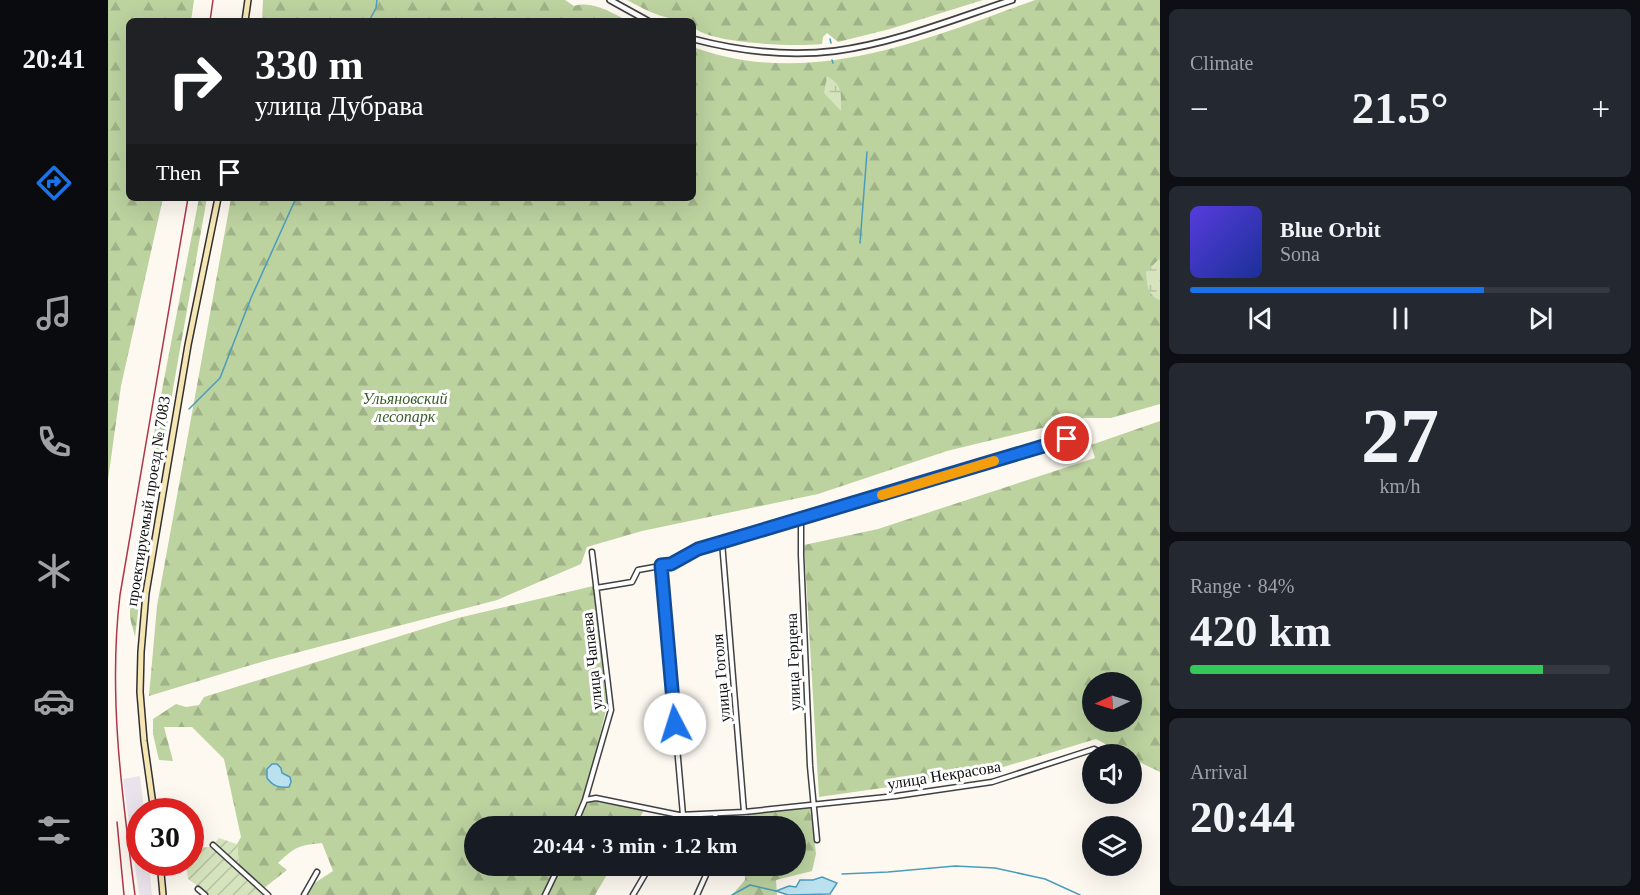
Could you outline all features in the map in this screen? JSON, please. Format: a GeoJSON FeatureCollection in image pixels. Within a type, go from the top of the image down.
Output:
{"type":"FeatureCollection","features":[{"type":"Feature","properties":{"kind":"main road"},"geometry":{"type":"LineString","coordinates":[[245,18],[248,0]]}},
{"type":"Feature","properties":{"kind":"main road","name":"проектируемый проезд № 7083"},"geometry":{"type":"LineString","coordinates":[[152,798],[140,692],[146,593],[182,378],[217,201]]}},
{"type":"Feature","properties":{"kind":"main road"},"geometry":{"type":"LineString","coordinates":[[162,876],[164,895]]}},
{"type":"Feature","properties":{"kind":"street"},"geometry":{"type":"LineString","coordinates":[[610,0],[643,18]]}},
{"type":"Feature","properties":{"kind":"street"},"geometry":{"type":"LineString","coordinates":[[696,40],[768,52],[834,51],[877,42],[1012,0]]}},
{"type":"Feature","properties":{"kind":"street"},"geometry":{"type":"LineString","coordinates":[[596,588],[632,582],[638,570],[671,564],[698,549],[1067,439]]}},
{"type":"Feature","properties":{"kind":"street","name":"улица Герцена"},"geometry":{"type":"LineString","coordinates":[[801,519],[812,805],[817,840]]}},
{"type":"Feature","properties":{"kind":"street","name":"улица Гоголя"},"geometry":{"type":"LineString","coordinates":[[722,542],[744,812]]}},
{"type":"Feature","properties":{"kind":"street","name":"улица Чапаева"},"geometry":{"type":"LineString","coordinates":[[578,816],[585,801],[611,710],[591,552]]}},
{"type":"Feature","properties":{"kind":"street"},"geometry":{"type":"LineString","coordinates":[[661,565],[681,815]]}},
{"type":"Feature","properties":{"kind":"street","name":"улица Некрасова"},"geometry":{"type":"LineString","coordinates":[[585,801],[596,798],[681,815],[744,812],[896,796],[992,782],[1082,753]]}},
{"type":"Feature","properties":{"kind":"street"},"geometry":{"type":"LineString","coordinates":[[213,845],[268,895]]}},
{"type":"Feature","properties":{"kind":"street"},"geometry":{"type":"LineString","coordinates":[[304,895],[317,872]]}},
{"type":"Feature","properties":{"kind":"street"},"geometry":{"type":"LineString","coordinates":[[545,895],[554,876]]}},
{"type":"Feature","properties":{"kind":"street"},"geometry":{"type":"LineString","coordinates":[[633,895],[644,876]]}},
{"type":"Feature","properties":{"kind":"street"},"geometry":{"type":"LineString","coordinates":[[697,895],[706,876]]}},
{"type":"Feature","properties":{"kind":"street"},"geometry":{"type":"LineString","coordinates":[[198,889],[205,895]]}},
{"type":"Feature","properties":{"kind":"shaded area"},"geometry":{"type":"Polygon","coordinates":[[[140,776],[143,798],[126,798],[126,801],[123,779],[140,776]]]}},
{"type":"Feature","properties":{"kind":"shaded area"},"geometry":{"type":"Polygon","coordinates":[[[136,876],[150,876],[152,895],[139,895],[136,876]]]}},
{"type":"Feature","properties":{"kind":"green space"},"geometry":{"type":"Polygon","coordinates":[[[108,0],[194,0],[191,18],[126,18],[126,201],[162,201],[121,386],[108,480],[108,0]]]}},
{"type":"Feature","properties":{"kind":"green space"},"geometry":{"type":"Polygon","coordinates":[[[263,0],[565,0],[574,6],[588,5],[602,8],[623,18],[262,18],[263,0]]]}},
{"type":"Feature","properties":{"kind":"green space"},"geometry":{"type":"Polygon","coordinates":[[[627,0],[983,0],[890,29],[838,42],[827,33],[823,37],[822,44],[793,45],[735,41],[717,37],[696,29],[696,18],[671,18],[627,0]]]}},
{"type":"Feature","properties":{"kind":"green space","name":"Ульяновский лесопарк"},"geometry":{"type":"Polygon","coordinates":[[[1035,0],[1160,0],[1160,404],[1111,418],[1083,418],[947,451],[818,494],[642,531],[587,547],[581,564],[497,600],[261,662],[149,696],[157,606],[230,201],[696,201],[696,48],[737,59],[780,63],[823,61],[867,54],[952,30],[1035,0]]]}},
{"type":"Feature","properties":{"kind":"green space"},"geometry":{"type":"Polygon","coordinates":[[[827,76],[836,83],[840,90],[841,111],[824,93],[827,76]]]}},
{"type":"Feature","properties":{"kind":"green space"},"geometry":{"type":"Polygon","coordinates":[[[198,201],[206,201],[142,578],[135,637],[130,618],[130,593],[139,564],[140,526],[156,421],[198,201]]]}},
{"type":"Feature","properties":{"kind":"green space"},"geometry":{"type":"Polygon","coordinates":[[[1160,258],[1160,300],[1150,292],[1146,272],[1160,258]]]}},
{"type":"Feature","properties":{"kind":"green space"},"geometry":{"type":"Polygon","coordinates":[[[1160,421],[1160,772],[1142,763],[1142,744],[1105,744],[1096,739],[980,774],[819,797],[804,545],[878,529],[1095,458],[1091,445],[1160,421]]]}},
{"type":"Feature","properties":{"kind":"green space"},"geometry":{"type":"Polygon","coordinates":[[[593,586],[607,706],[586,792],[592,801],[644,810],[641,816],[464,816],[464,876],[606,876],[595,895],[308,895],[304,890],[333,871],[322,843],[303,846],[289,853],[278,863],[287,870],[264,888],[239,865],[237,844],[241,837],[224,759],[192,727],[164,727],[173,761],[159,760],[153,734],[153,719],[176,704],[186,707],[199,705],[204,697],[458,618],[593,586]]]}},
{"type":"Feature","properties":{"kind":"green space"},"geometry":{"type":"Polygon","coordinates":[[[810,807],[816,854],[812,871],[806,872],[806,816],[747,815],[810,807]]]}},
{"type":"Feature","properties":{"kind":"green space"},"geometry":{"type":"Polygon","coordinates":[[[219,838],[237,844],[239,865],[272,895],[199,895],[202,889],[188,879],[188,876],[204,876],[204,847],[211,847],[219,838]]]}},
{"type":"Feature","properties":{"kind":"green space"},"geometry":{"type":"Polygon","coordinates":[[[745,876],[792,876],[776,880],[777,895],[732,895],[745,880],[745,876]]]}},
{"type":"Feature","properties":{"kind":"water"},"geometry":{"type":"Polygon","coordinates":[[[272,764],[277,764],[282,773],[290,777],[289,787],[276,786],[267,778],[267,769],[272,764]]]}},
{"type":"Feature","properties":{"kind":"water"},"geometry":{"type":"Polygon","coordinates":[[[822,877],[837,883],[830,894],[788,895],[776,891],[789,886],[796,887],[800,880],[822,877]]]}},
{"type":"Feature","properties":{"kind":"waterway"},"geometry":{"type":"LineString","coordinates":[[371,18],[377,0]]}},
{"type":"Feature","properties":{"kind":"waterway"},"geometry":{"type":"LineString","coordinates":[[830,39],[831,43]]}},
{"type":"Feature","properties":{"kind":"waterway"},"geometry":{"type":"LineString","coordinates":[[860,243],[867,152]]}},
{"type":"Feature","properties":{"kind":"waterway"},"geometry":{"type":"LineString","coordinates":[[189,409],[220,378],[251,298],[295,201]]}},
{"type":"Feature","properties":{"kind":"waterway"},"geometry":{"type":"LineString","coordinates":[[161,442],[166,423]]}},
{"type":"Feature","properties":{"kind":"waterway"},"geometry":{"type":"LineString","coordinates":[[842,874],[955,866],[995,868],[1045,879],[1080,895]]}},
{"type":"Feature","properties":{"kind":"waterway"},"geometry":{"type":"LineString","coordinates":[[732,895],[750,885],[776,891]]}},
{"type":"Feature","properties":{"kind":"railway"},"geometry":{"type":"LineString","coordinates":[[210,18],[213,0]]}},
{"type":"Feature","properties":{"kind":"railway"},"geometry":{"type":"LineString","coordinates":[[135,895],[118,745],[115,670],[117,633],[120,595],[187,201]]}},
{"type":"Feature","properties":{"kind":"railway"},"geometry":{"type":"LineString","coordinates":[[117,822],[124,895]]}},
{"type":"Feature","properties":{"kind":"slow traffic"},"geometry":{"type":"LineString","coordinates":[[882,495],[994,461]]}},
{"type":"Feature","properties":{"kind":"route"},"geometry":{"type":"LineString","coordinates":[[675,724],[661,565],[671,564],[698,549],[1067,439]]}}]}
